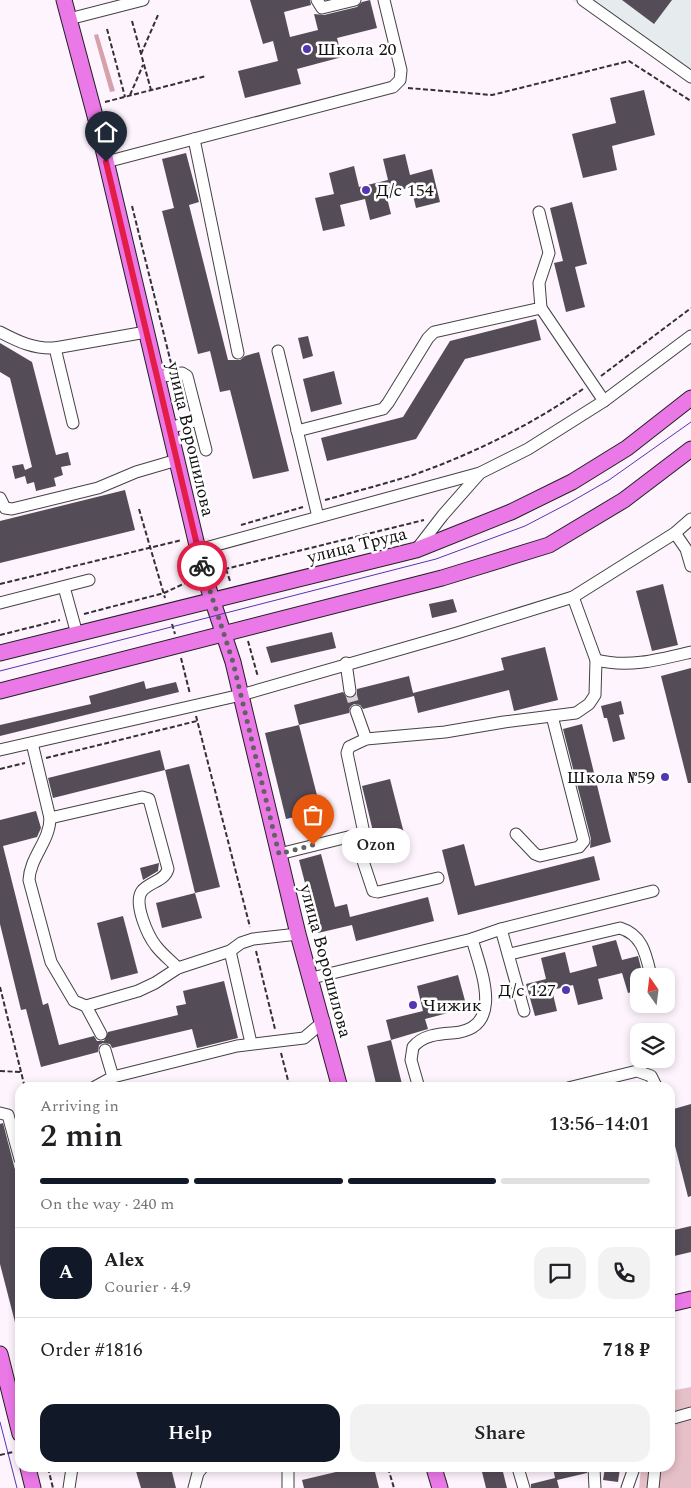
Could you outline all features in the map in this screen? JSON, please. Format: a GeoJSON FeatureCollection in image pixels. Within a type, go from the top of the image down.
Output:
{"type":"FeatureCollection","features":[{"type":"Feature","properties":{"kind":"main road","name":"улица Ворошилова"},"geometry":{"type":"LineString","coordinates":[[64,0],[106,162],[204,575],[224,634],[241,695],[298,934],[324,1021],[339,1082]]}},
{"type":"Feature","properties":{"kind":"main road","name":"улица Труда"},"geometry":{"type":"LineString","coordinates":[[0,653],[416,550],[511,512],[572,482],[626,448],[691,398]]}},
{"type":"Feature","properties":{"kind":"main road"},"geometry":{"type":"LineString","coordinates":[[0,691],[442,578],[550,545],[624,500],[691,449]]}},
{"type":"Feature","properties":{"kind":"main road"},"geometry":{"type":"LineString","coordinates":[[675,1303],[691,1299]]}},
{"type":"Feature","properties":{"kind":"main road"},"geometry":{"type":"LineString","coordinates":[[0,1354],[15,1412]]}},
{"type":"Feature","properties":{"kind":"main road"},"geometry":{"type":"LineString","coordinates":[[29,1472],[33,1488]]}},
{"type":"Feature","properties":{"kind":"main road"},"geometry":{"type":"LineString","coordinates":[[435,1472],[440,1488]]}},
{"type":"Feature","properties":{"kind":"lane"},"geometry":{"type":"LineString","coordinates":[[69,19],[144,0]]}},
{"type":"Feature","properties":{"kind":"lane"},"geometry":{"type":"LineString","coordinates":[[317,0],[322,8],[355,0]]}},
{"type":"Feature","properties":{"kind":"lane"},"geometry":{"type":"LineString","coordinates":[[106,162],[393,87],[400,80],[401,75],[384,0]]}},
{"type":"Feature","properties":{"kind":"lane"},"geometry":{"type":"LineString","coordinates":[[583,0],[691,77]]}},
{"type":"Feature","properties":{"kind":"lane"},"geometry":{"type":"LineString","coordinates":[[194,139],[238,353]]}},
{"type":"Feature","properties":{"kind":"lane"},"geometry":{"type":"LineString","coordinates":[[538,212],[549,253],[539,283],[541,308],[604,401]]}},
{"type":"Feature","properties":{"kind":"lane"},"geometry":{"type":"LineString","coordinates":[[297,431],[383,409],[428,338],[434,332],[541,308]]}},
{"type":"Feature","properties":{"kind":"lane"},"geometry":{"type":"LineString","coordinates":[[0,332],[22,344],[39,349],[55,348],[146,332]]}},
{"type":"Feature","properties":{"kind":"lane"},"geometry":{"type":"LineString","coordinates":[[198,550],[480,473],[528,448],[604,401],[691,336]]}},
{"type":"Feature","properties":{"kind":"lane"},"geometry":{"type":"LineString","coordinates":[[55,348],[73,422]]}},
{"type":"Feature","properties":{"kind":"lane"},"geometry":{"type":"LineString","coordinates":[[278,351],[318,517]]}},
{"type":"Feature","properties":{"kind":"lane"},"geometry":{"type":"LineString","coordinates":[[157,377],[185,374],[188,379],[206,450]]}},
{"type":"Feature","properties":{"kind":"lane"},"geometry":{"type":"LineString","coordinates":[[169,428],[198,420]]}},
{"type":"Feature","properties":{"kind":"lane"},"geometry":{"type":"LineString","coordinates":[[0,498],[5,508],[12,509],[98,488],[136,472],[177,460]]}},
{"type":"Feature","properties":{"kind":"lane"},"geometry":{"type":"LineString","coordinates":[[416,550],[443,515],[480,473]]}},
{"type":"Feature","properties":{"kind":"lane"},"geometry":{"type":"LineString","coordinates":[[0,750],[241,695],[457,633],[572,596],[675,533],[691,519]]}},
{"type":"Feature","properties":{"kind":"lane"},"geometry":{"type":"LineString","coordinates":[[675,533],[686,549],[691,566]]}},
{"type":"Feature","properties":{"kind":"lane"},"geometry":{"type":"LineString","coordinates":[[0,603],[89,580]]}},
{"type":"Feature","properties":{"kind":"lane"},"geometry":{"type":"LineString","coordinates":[[64,587],[77,634]]}},
{"type":"Feature","properties":{"kind":"lane"},"geometry":{"type":"LineString","coordinates":[[438,878],[378,892],[373,891],[363,861],[364,833],[347,751],[351,746],[366,739],[445,732],[552,716],[576,712],[589,704],[595,695],[597,686],[596,660],[572,596]]}},
{"type":"Feature","properties":{"kind":"lane"},"geometry":{"type":"LineString","coordinates":[[596,660],[615,665],[629,665],[691,652]]}},
{"type":"Feature","properties":{"kind":"lane"},"geometry":{"type":"LineString","coordinates":[[346,664],[350,691]]}},
{"type":"Feature","properties":{"kind":"lane"},"geometry":{"type":"LineString","coordinates":[[356,711],[366,739]]}},
{"type":"Feature","properties":{"kind":"lane"},"geometry":{"type":"LineString","coordinates":[[516,834],[535,854],[540,856],[579,846],[584,841],[552,716]]}},
{"type":"Feature","properties":{"kind":"lane"},"geometry":{"type":"LineString","coordinates":[[32,743],[50,818],[47,835],[30,870],[29,880],[51,962],[74,1001],[86,1006],[138,991],[155,983],[178,968],[230,951],[240,943],[253,939],[298,934]]}},
{"type":"Feature","properties":{"kind":"lane"},"geometry":{"type":"LineString","coordinates":[[50,818],[142,796],[149,799],[168,869],[165,875],[142,890],[138,902],[147,932],[156,947],[178,968]]}},
{"type":"Feature","properties":{"kind":"lane"},"geometry":{"type":"LineString","coordinates":[[279,854],[364,833]]}},
{"type":"Feature","properties":{"kind":"lane"},"geometry":{"type":"LineString","coordinates":[[312,978],[472,939],[502,929],[653,891]]}},
{"type":"Feature","properties":{"kind":"lane"},"geometry":{"type":"LineString","coordinates":[[510,954],[620,928],[636,936],[641,942],[649,968]]}},
{"type":"Feature","properties":{"kind":"lane"},"geometry":{"type":"LineString","coordinates":[[502,929],[524,1011]]}},
{"type":"Feature","properties":{"kind":"lane"},"geometry":{"type":"LineString","coordinates":[[418,1082],[412,1060],[413,1047],[432,1035],[468,1031],[476,1025],[487,1002],[486,991],[472,939]]}},
{"type":"Feature","properties":{"kind":"lane"},"geometry":{"type":"LineString","coordinates":[[230,951],[251,1043]]}},
{"type":"Feature","properties":{"kind":"lane"},"geometry":{"type":"LineString","coordinates":[[86,1006],[101,1034]]}},
{"type":"Feature","properties":{"kind":"lane"},"geometry":{"type":"LineString","coordinates":[[104,1082],[113,1077],[251,1043],[279,1042],[304,1038],[324,1021]]}},
{"type":"Feature","properties":{"kind":"lane"},"geometry":{"type":"LineString","coordinates":[[105,1050],[113,1077]]}},
{"type":"Feature","properties":{"kind":"lane"},"geometry":{"type":"LineString","coordinates":[[592,1082],[637,1071],[651,1076],[654,1082]]}},
{"type":"Feature","properties":{"kind":"lane"},"geometry":{"type":"LineString","coordinates":[[4,1114],[15,1145]]}},
{"type":"Feature","properties":{"kind":"lane"},"geometry":{"type":"LineString","coordinates":[[675,1418],[691,1413]]}},
{"type":"Feature","properties":{"kind":"lane"},"geometry":{"type":"LineString","coordinates":[[70,1488],[72,1472]]}},
{"type":"Feature","properties":{"kind":"lane"},"geometry":{"type":"LineString","coordinates":[[194,1488],[199,1472]]}},
{"type":"Feature","properties":{"kind":"lane"},"geometry":{"type":"LineString","coordinates":[[288,1472],[288,1488]]}},
{"type":"Feature","properties":{"kind":"lane"},"geometry":{"type":"LineString","coordinates":[[519,1472],[524,1488]]}},
{"type":"Feature","properties":{"kind":"lane"},"geometry":{"type":"LineString","coordinates":[[594,1472],[595,1488]]}},
{"type":"Feature","properties":{"kind":"lane"},"geometry":{"type":"LineString","coordinates":[[627,1488],[633,1472]]}},
{"type":"Feature","properties":{"kind":"lane"},"geometry":{"type":"LineString","coordinates":[[653,1488],[655,1472]]}},
{"type":"Feature","properties":{"kind":"path"},"geometry":{"type":"LineString","coordinates":[[141,54],[158,15]]}},
{"type":"Feature","properties":{"kind":"path"},"geometry":{"type":"LineString","coordinates":[[132,21],[151,90]]}},
{"type":"Feature","properties":{"kind":"path"},"geometry":{"type":"LineString","coordinates":[[107,29],[125,97]]}},
{"type":"Feature","properties":{"kind":"path"},"geometry":{"type":"LineString","coordinates":[[393,87],[492,95],[629,61],[691,102]]}},
{"type":"Feature","properties":{"kind":"path"},"geometry":{"type":"LineString","coordinates":[[130,95],[144,64]]}},
{"type":"Feature","properties":{"kind":"path"},"geometry":{"type":"LineString","coordinates":[[105,102],[206,76]]}},
{"type":"Feature","properties":{"kind":"path"},"geometry":{"type":"LineString","coordinates":[[235,527],[414,474],[495,441],[558,406],[592,383],[691,308]]}},
{"type":"Feature","properties":{"kind":"path"},"geometry":{"type":"LineString","coordinates":[[139,509],[169,610],[289,1082]]}},
{"type":"Feature","properties":{"kind":"path"},"geometry":{"type":"LineString","coordinates":[[0,635],[164,594],[204,575],[443,515]]}},
{"type":"Feature","properties":{"kind":"path"},"geometry":{"type":"LineString","coordinates":[[0,584],[182,540]]}},
{"type":"Feature","properties":{"kind":"path"},"geometry":{"type":"LineString","coordinates":[[248,642],[260,688]]}},
{"type":"Feature","properties":{"kind":"path"},"geometry":{"type":"LineString","coordinates":[[0,769],[197,721]]}},
{"type":"Feature","properties":{"kind":"path"},"geometry":{"type":"LineString","coordinates":[[0,987],[24,1082]]}},
{"type":"Feature","properties":{"kind":"path"},"geometry":{"type":"LineString","coordinates":[[0,1071],[21,1072]]}},
{"type":"Feature","properties":{"kind":"path"},"geometry":{"type":"LineString","coordinates":[[0,1455],[13,1452]]}},
{"type":"Feature","properties":{"kind":"path"},"geometry":{"type":"LineString","coordinates":[[49,1472],[53,1488]]}},
{"type":"Feature","properties":{"kind":"path"},"geometry":{"type":"LineString","coordinates":[[389,1472],[394,1488]]}},
{"type":"Feature","properties":{"kind":"shaded area"},"geometry":{"type":"Polygon","coordinates":[[[572,0],[691,0],[691,84],[572,0]]]}},
{"type":"Feature","properties":{"kind":"shaded area"},"geometry":{"type":"Polygon","coordinates":[[[98,34],[115,91],[110,92],[94,35],[98,34]]]}},
{"type":"Feature","properties":{"kind":"shaded area"},"geometry":{"type":"Polygon","coordinates":[[[691,1387],[691,1488],[639,1488],[641,1472],[675,1472],[675,1390],[691,1387]]]}},
{"type":"Feature","properties":{"kind":"building","name":"Школа 20"},"geometry":{"type":"Polygon","coordinates":[[[250,0],[310,0],[311,5],[284,12],[290,37],[318,30],[314,14],[324,15],[357,7],[362,2],[370,0],[377,28],[337,38],[342,57],[297,69],[301,84],[245,98],[238,71],[278,61],[273,41],[263,44],[250,0]]]}},
{"type":"Feature","properties":{"kind":"building"},"geometry":{"type":"Polygon","coordinates":[[[622,0],[672,0],[654,24],[622,0]]]}},
{"type":"Feature","properties":{"kind":"building"},"geometry":{"type":"Polygon","coordinates":[[[644,90],[655,135],[612,146],[617,170],[583,178],[572,134],[616,123],[610,98],[644,90]]]}},
{"type":"Feature","properties":{"kind":"building"},"geometry":{"type":"Polygon","coordinates":[[[186,153],[199,202],[189,205],[228,360],[240,360],[245,356],[259,352],[289,471],[253,479],[230,390],[220,392],[210,351],[198,354],[162,211],[174,208],[162,159],[186,153]]]}},
{"type":"Feature","properties":{"kind":"building","name":"Д/с 154"},"geometry":{"type":"Polygon","coordinates":[[[405,154],[410,175],[432,169],[440,202],[416,208],[411,187],[386,194],[391,214],[370,220],[365,199],[340,205],[345,226],[323,231],[315,198],[334,194],[329,173],[354,166],[359,187],[388,180],[383,159],[405,154]]]}},
{"type":"Feature","properties":{"kind":"building"},"geometry":{"type":"Polygon","coordinates":[[[572,202],[587,264],[575,267],[585,307],[566,312],[554,263],[563,261],[550,208],[572,202]]]}},
{"type":"Feature","properties":{"kind":"building"},"geometry":{"type":"Polygon","coordinates":[[[536,319],[541,340],[465,359],[416,439],[327,461],[321,438],[403,417],[450,341],[536,319]]]}},
{"type":"Feature","properties":{"kind":"building"},"geometry":{"type":"Polygon","coordinates":[[[308,336],[313,356],[303,359],[298,338],[308,336]]]}},
{"type":"Feature","properties":{"kind":"building"},"geometry":{"type":"Polygon","coordinates":[[[0,343],[32,362],[56,455],[68,452],[71,465],[61,467],[63,475],[54,478],[56,486],[36,491],[34,482],[27,484],[25,476],[15,479],[12,466],[23,464],[25,470],[32,467],[10,378],[0,372],[0,343]]]}},
{"type":"Feature","properties":{"kind":"building"},"geometry":{"type":"Polygon","coordinates":[[[334,371],[342,404],[311,412],[303,379],[334,371]]]}},
{"type":"Feature","properties":{"kind":"building"},"geometry":{"type":"Polygon","coordinates":[[[125,490],[135,530],[0,563],[0,521],[125,490]]]}},
{"type":"Feature","properties":{"kind":"building"},"geometry":{"type":"Polygon","coordinates":[[[663,584],[678,645],[652,651],[636,591],[663,584]]]}},
{"type":"Feature","properties":{"kind":"building"},"geometry":{"type":"Polygon","coordinates":[[[453,599],[457,612],[432,618],[429,604],[453,599]]]}},
{"type":"Feature","properties":{"kind":"building"},"geometry":{"type":"Polygon","coordinates":[[[332,632],[336,648],[271,663],[266,647],[332,632]]]}},
{"type":"Feature","properties":{"kind":"building"},"geometry":{"type":"Polygon","coordinates":[[[545,647],[558,700],[514,711],[509,690],[418,713],[414,696],[363,709],[360,705],[354,704],[350,707],[349,713],[299,725],[294,705],[343,692],[347,698],[352,698],[357,694],[357,689],[409,676],[413,693],[504,670],[501,658],[545,647]]]}},
{"type":"Feature","properties":{"kind":"building"},"geometry":{"type":"Polygon","coordinates":[[[691,668],[691,783],[688,783],[661,676],[691,668]]]}},
{"type":"Feature","properties":{"kind":"building"},"geometry":{"type":"Polygon","coordinates":[[[144,681],[146,689],[176,682],[179,692],[0,736],[0,725],[91,704],[89,696],[144,681]]]}},
{"type":"Feature","properties":{"kind":"building"},"geometry":{"type":"Polygon","coordinates":[[[621,701],[624,714],[619,715],[625,739],[613,742],[607,718],[604,718],[601,706],[621,701]]]}},
{"type":"Feature","properties":{"kind":"building"},"geometry":{"type":"Polygon","coordinates":[[[582,724],[611,842],[590,848],[591,839],[563,729],[582,724]]]}},
{"type":"Feature","properties":{"kind":"building"},"geometry":{"type":"Polygon","coordinates":[[[299,725],[321,811],[286,819],[265,733],[299,725]]]}},
{"type":"Feature","properties":{"kind":"building"},"geometry":{"type":"Polygon","coordinates":[[[160,750],[165,770],[53,798],[48,778],[160,750]]]}},
{"type":"Feature","properties":{"kind":"building"},"geometry":{"type":"Polygon","coordinates":[[[189,764],[220,887],[195,893],[165,770],[189,764]]]}},
{"type":"Feature","properties":{"kind":"building"},"geometry":{"type":"Polygon","coordinates":[[[390,779],[406,841],[377,848],[362,786],[390,779]]]}},
{"type":"Feature","properties":{"kind":"building"},"geometry":{"type":"Polygon","coordinates":[[[36,811],[41,828],[37,837],[3,846],[43,1005],[48,1003],[59,1045],[94,1036],[97,1041],[104,1041],[108,1032],[178,1015],[176,1006],[186,1004],[183,991],[224,981],[238,1038],[197,1048],[192,1029],[112,1048],[110,1044],[103,1043],[99,1045],[98,1052],[41,1067],[26,1009],[21,1010],[0,924],[0,820],[36,811]]]}},
{"type":"Feature","properties":{"kind":"building"},"geometry":{"type":"Polygon","coordinates":[[[464,844],[475,886],[594,856],[600,880],[458,915],[442,850],[464,844]]]}},
{"type":"Feature","properties":{"kind":"building"},"geometry":{"type":"Polygon","coordinates":[[[321,854],[335,907],[347,904],[350,917],[428,897],[434,921],[356,941],[352,925],[318,933],[299,860],[321,854]]]}},
{"type":"Feature","properties":{"kind":"building"},"geometry":{"type":"Polygon","coordinates":[[[159,863],[158,871],[143,880],[140,868],[159,863]]]}},
{"type":"Feature","properties":{"kind":"building"},"geometry":{"type":"Polygon","coordinates":[[[195,893],[202,918],[162,928],[156,903],[195,893]]]}},
{"type":"Feature","properties":{"kind":"building"},"geometry":{"type":"Polygon","coordinates":[[[123,916],[138,973],[111,980],[97,923],[123,916]]]}},
{"type":"Feature","properties":{"kind":"building"},"geometry":{"type":"Polygon","coordinates":[[[616,940],[622,960],[638,956],[641,968],[630,968],[630,992],[628,993],[622,973],[598,979],[603,999],[578,1005],[573,985],[552,990],[557,1011],[535,1016],[526,984],[546,979],[541,958],[565,952],[570,973],[597,966],[592,946],[616,940]]]}},
{"type":"Feature","properties":{"kind":"building"},"geometry":{"type":"Polygon","coordinates":[[[458,975],[467,1008],[425,1019],[428,1029],[391,1040],[386,1020],[423,1011],[417,986],[458,975]]]}},
{"type":"Feature","properties":{"kind":"building"},"geometry":{"type":"Polygon","coordinates":[[[391,1040],[402,1082],[376,1082],[367,1046],[391,1040]]]}},
{"type":"Feature","properties":{"kind":"building"},"geometry":{"type":"Polygon","coordinates":[[[691,1104],[691,1196],[688,1197],[675,1146],[675,1109],[691,1104]]]}},
{"type":"Feature","properties":{"kind":"building"},"geometry":{"type":"Polygon","coordinates":[[[3,1123],[15,1170],[15,1322],[0,1264],[0,1124],[3,1123]]]}},
{"type":"Feature","properties":{"kind":"building"},"geometry":{"type":"Polygon","coordinates":[[[691,1226],[691,1252],[675,1256],[675,1230],[691,1226]]]}},
{"type":"Feature","properties":{"kind":"building"},"geometry":{"type":"Polygon","coordinates":[[[136,1472],[172,1472],[176,1488],[141,1488],[136,1472]]]}},
{"type":"Feature","properties":{"kind":"building"},"geometry":{"type":"Polygon","coordinates":[[[336,1472],[375,1472],[379,1488],[304,1488],[302,1480],[336,1472]]]}},
{"type":"Feature","properties":{"kind":"building"},"geometry":{"type":"Polygon","coordinates":[[[482,1472],[503,1472],[507,1488],[486,1488],[482,1472]]]}},
{"type":"Feature","properties":{"kind":"building"},"geometry":{"type":"Polygon","coordinates":[[[554,1472],[587,1472],[557,1480],[559,1488],[531,1488],[531,1484],[555,1478],[554,1472]]]}},
{"type":"Feature","properties":{"kind":"building"},"geometry":{"type":"Polygon","coordinates":[[[604,1472],[619,1472],[618,1482],[603,1480],[604,1472]]]}},
{"type":"Feature","properties":{"kind":"tunnel"},"geometry":{"type":"LineString","coordinates":[[350,691],[356,711]]}},
{"type":"Feature","properties":{"kind":"tram line"},"geometry":{"type":"LineString","coordinates":[[0,671],[436,559],[525,526],[569,503],[609,480],[691,422]]}},
{"type":"Feature","properties":{"kind":"tram line"},"geometry":{"type":"LineString","coordinates":[[0,1422],[17,1488]]}},
{"type":"Feature","properties":{"kind":"way so far"},"geometry":{"type":"LineString","coordinates":[[202,566],[233,662],[279,854],[313,845]]}},
{"type":"Feature","properties":{"kind":"place","name":"Школа 20"},"geometry":{"type":"Point","coordinates":[307,49]}},
{"type":"Feature","properties":{"kind":"place","name":"Д/с 154"},"geometry":{"type":"Point","coordinates":[366,190]}},
{"type":"Feature","properties":{"kind":"place","name":"Школа №59"},"geometry":{"type":"Point","coordinates":[665,777]}},
{"type":"Feature","properties":{"kind":"place","name":"Ozon"},"geometry":{"type":"Point","coordinates":[313,845]}},
{"type":"Feature","properties":{"kind":"place","name":"Д/с 127"},"geometry":{"type":"Point","coordinates":[566,990]}},
{"type":"Feature","properties":{"kind":"place","name":"Чижик"},"geometry":{"type":"Point","coordinates":[413,1005]}},
{"type":"Feature","properties":{"kind":"route"},"geometry":{"type":"LineString","coordinates":[[106,162],[202,566]]}}]}
